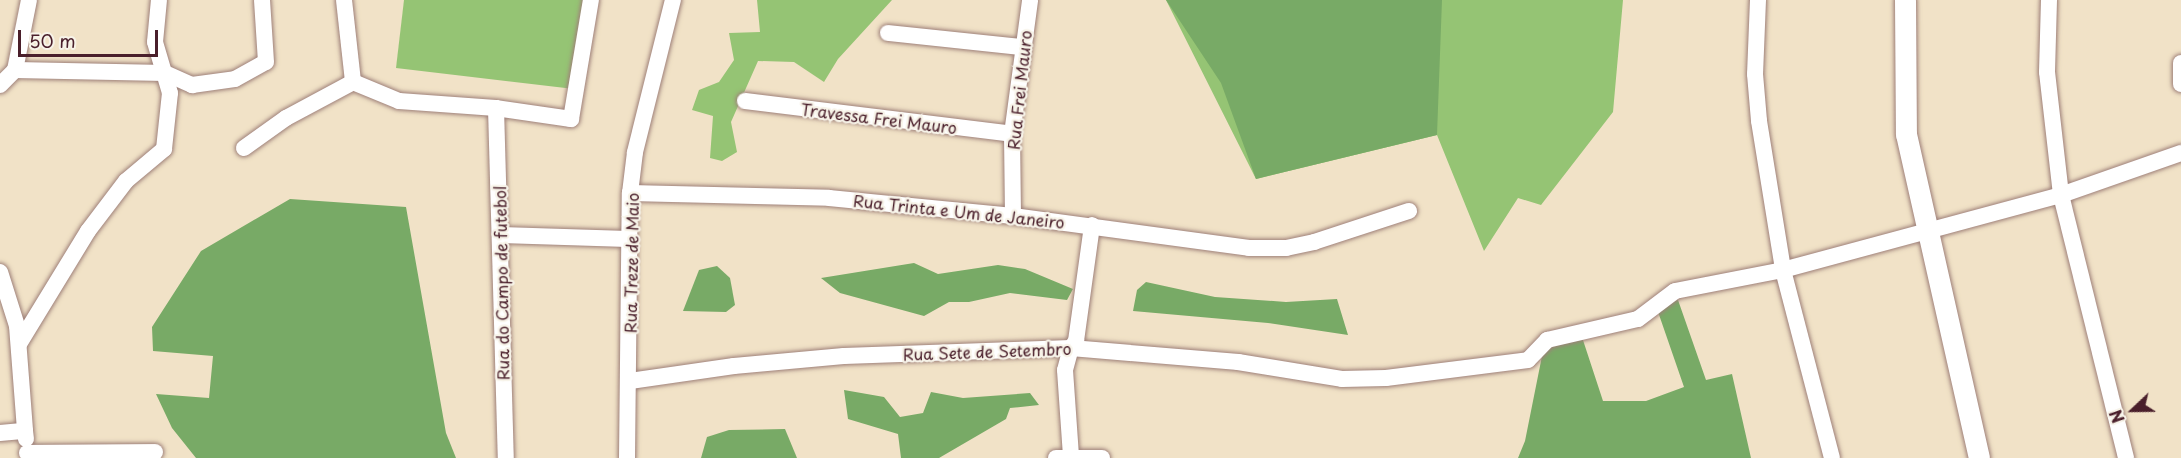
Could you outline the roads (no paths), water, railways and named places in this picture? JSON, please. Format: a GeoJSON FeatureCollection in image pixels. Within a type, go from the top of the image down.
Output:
{"type":"FeatureCollection","features":[{"type":"Feature","properties":{"kind":"street"},"geometry":{"type":"LineString","coordinates":[[0,85],[15,70],[29,0]]}},
{"type":"Feature","properties":{"kind":"street"},"geometry":{"type":"LineString","coordinates":[[19,344],[88,231],[126,181],[164,149],[170,93],[155,42],[159,0]]}},
{"type":"Feature","properties":{"kind":"street"},"geometry":{"type":"LineString","coordinates":[[15,70],[165,73],[192,85],[235,79],[266,63],[262,0]]}},
{"type":"Feature","properties":{"kind":"street"},"geometry":{"type":"LineString","coordinates":[[344,0],[353,82]]}},
{"type":"Feature","properties":{"kind":"street"},"geometry":{"type":"LineString","coordinates":[[353,82],[399,101],[496,108],[571,119],[591,0]]}},
{"type":"Feature","properties":{"kind":"street","name":"Rua Treze de Maio"},"geometry":{"type":"LineString","coordinates":[[627,458],[630,381],[628,239],[630,193],[635,152],[674,0]]}},
{"type":"Feature","properties":{"kind":"street","name":"Rua Frei Mauro"},"geometry":{"type":"LineString","coordinates":[[1013,216],[1012,134],[1030,0]]}},
{"type":"Feature","properties":{"kind":"street"},"geometry":{"type":"LineString","coordinates":[[1758,0],[1755,74],[1759,121],[1783,270],[1832,458]]}},
{"type":"Feature","properties":{"kind":"street"},"geometry":{"type":"LineString","coordinates":[[1905,0],[1906,134],[1979,458]]}},
{"type":"Feature","properties":{"kind":"street"},"geometry":{"type":"LineString","coordinates":[[2049,0],[2047,72],[2061,195],[2126,458]]}},
{"type":"Feature","properties":{"kind":"street"},"geometry":{"type":"LineString","coordinates":[[888,33],[1022,47]]}},
{"type":"Feature","properties":{"kind":"street"},"geometry":{"type":"LineString","coordinates":[[2181,63],[2181,84]]}},
{"type":"Feature","properties":{"kind":"street"},"geometry":{"type":"LineString","coordinates":[[244,148],[286,118],[353,82]]}},
{"type":"Feature","properties":{"kind":"street","name":"Travessa Frei Mauro"},"geometry":{"type":"LineString","coordinates":[[745,101],[1012,134]]}},
{"type":"Feature","properties":{"kind":"street","name":"Rua do Campo de futebol"},"geometry":{"type":"LineString","coordinates":[[496,108],[506,458]]}},
{"type":"Feature","properties":{"kind":"street","name":"Rua Sete de Setembro"},"geometry":{"type":"LineString","coordinates":[[630,381],[734,366],[844,356],[1071,348],[1238,362],[1342,379],[1386,378],[1528,360],[1547,340],[1638,320],[1675,291],[1783,270],[2061,195],[2181,153]]}},
{"type":"Feature","properties":{"kind":"street","name":"Rua Trinta e Um de Janeiro"},"geometry":{"type":"LineString","coordinates":[[630,193],[829,198],[1092,225],[1211,245],[1286,248],[1409,211]]}},
{"type":"Feature","properties":{"kind":"street"},"geometry":{"type":"LineString","coordinates":[[1092,225],[1076,341],[1071,348],[1065,370],[1064,457],[1102,458]]}},
{"type":"Feature","properties":{"kind":"street"},"geometry":{"type":"LineString","coordinates":[[501,235],[628,239]]}},
{"type":"Feature","properties":{"kind":"street"},"geometry":{"type":"LineString","coordinates":[[0,272],[19,344],[27,456],[155,452]]}},
{"type":"Feature","properties":{"kind":"street"},"geometry":{"type":"LineString","coordinates":[[0,433],[25,430]]}}]}
